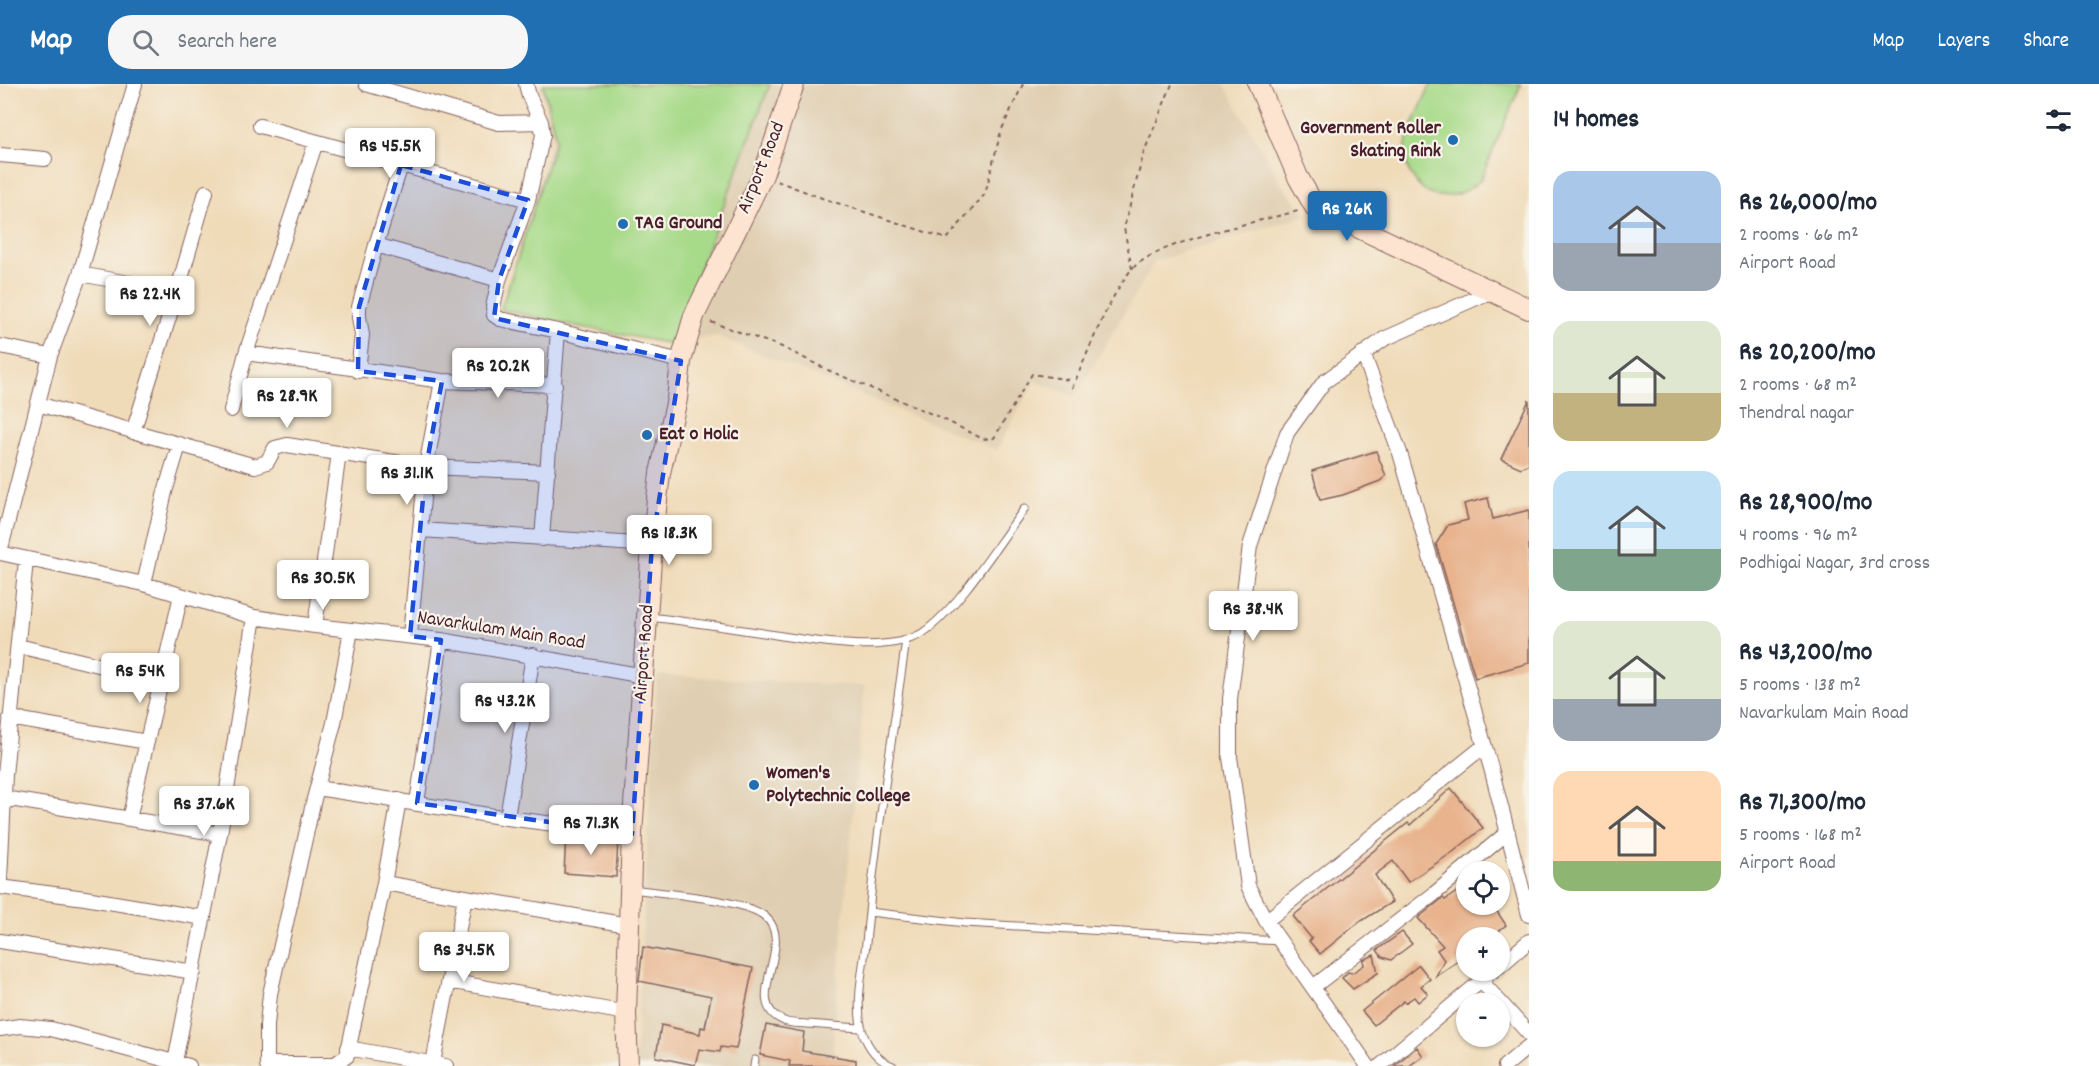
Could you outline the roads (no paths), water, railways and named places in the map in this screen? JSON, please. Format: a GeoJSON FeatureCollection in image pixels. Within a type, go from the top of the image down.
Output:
{"type":"FeatureCollection","features":[{"type":"Feature","properties":{"kind":"street"},"geometry":{"type":"LineString","coordinates":[[0,553],[50,356],[80,274],[135,84]]}},
{"type":"Feature","properties":{"kind":"street"},"geometry":{"type":"LineString","coordinates":[[367,84],[499,123],[541,122]]}},
{"type":"Feature","properties":{"kind":"street","name":"Airport Road"},"geometry":{"type":"LineString","coordinates":[[628,1066],[626,1013],[632,834],[652,545],[660,473],[677,399],[681,361],[694,316],[763,175],[794,84]]}},
{"type":"Feature","properties":{"kind":"street"},"geometry":{"type":"LineString","coordinates":[[1258,84],[1298,177],[1315,207],[1529,309]]}},
{"type":"Feature","properties":{"kind":"street"},"geometry":{"type":"LineString","coordinates":[[528,90],[541,122],[543,135],[528,200],[499,280],[493,307],[494,315],[500,319],[681,361]]}},
{"type":"Feature","properties":{"kind":"street"},"geometry":{"type":"LineString","coordinates":[[260,126],[528,200]]}},
{"type":"Feature","properties":{"kind":"street"},"geometry":{"type":"LineString","coordinates":[[231,410],[246,353],[316,142]]}},
{"type":"Feature","properties":{"kind":"street"},"geometry":{"type":"LineString","coordinates":[[0,155],[45,159]]}},
{"type":"Feature","properties":{"kind":"street"},"geometry":{"type":"LineString","coordinates":[[358,371],[362,335],[358,317],[359,307],[401,165]]}},
{"type":"Feature","properties":{"kind":"street"},"geometry":{"type":"LineString","coordinates":[[133,432],[206,192]]}},
{"type":"Feature","properties":{"kind":"street"},"geometry":{"type":"LineString","coordinates":[[376,245],[499,280]]}},
{"type":"Feature","properties":{"kind":"street"},"geometry":{"type":"LineString","coordinates":[[80,274],[177,292]]}},
{"type":"Feature","properties":{"kind":"street"},"geometry":{"type":"LineString","coordinates":[[1368,1066],[1266,921],[1248,886],[1230,757],[1230,699],[1250,546],[1287,433],[1324,382],[1384,339],[1492,291]]}},
{"type":"Feature","properties":{"kind":"street"},"geometry":{"type":"LineString","coordinates":[[542,539],[558,331]]}},
{"type":"Feature","properties":{"kind":"street"},"geometry":{"type":"LineString","coordinates":[[0,346],[50,356]]}},
{"type":"Feature","properties":{"kind":"street"},"geometry":{"type":"LineString","coordinates":[[246,353],[358,371],[442,381],[555,385]]}},
{"type":"Feature","properties":{"kind":"street"},"geometry":{"type":"LineString","coordinates":[[1364,353],[1400,453],[1484,746],[1529,915]]}},
{"type":"Feature","properties":{"kind":"street"},"geometry":{"type":"LineString","coordinates":[[410,636],[426,467],[442,381]]}},
{"type":"Feature","properties":{"kind":"street"},"geometry":{"type":"LineString","coordinates":[[38,404],[255,466],[267,462],[275,448],[287,445],[426,467],[548,472]]}},
{"type":"Feature","properties":{"kind":"street"},"geometry":{"type":"LineString","coordinates":[[144,584],[165,492],[179,445]]}},
{"type":"Feature","properties":{"kind":"street"},"geometry":{"type":"LineString","coordinates":[[315,626],[339,453]]}},
{"type":"Feature","properties":{"kind":"street"},"geometry":{"type":"LineString","coordinates":[[420,530],[652,545]]}},
{"type":"Feature","properties":{"kind":"street","name":"Navarkulam Main Road"},"geometry":{"type":"LineString","coordinates":[[0,553],[144,584],[254,616],[315,626],[441,640],[644,676]]}},
{"type":"Feature","properties":{"kind":"street"},"geometry":{"type":"LineString","coordinates":[[0,880],[4,798],[2,775],[26,560]]}},
{"type":"Feature","properties":{"kind":"street"},"geometry":{"type":"LineString","coordinates":[[129,819],[181,595]]}},
{"type":"Feature","properties":{"kind":"street"},"geometry":{"type":"LineString","coordinates":[[175,1062],[220,834],[254,616]]}},
{"type":"Feature","properties":{"kind":"street"},"geometry":{"type":"LineString","coordinates":[[351,630],[334,723],[270,994],[267,1065],[335,1064],[347,1056],[384,883],[399,800]]}},
{"type":"Feature","properties":{"kind":"street"},"geometry":{"type":"LineString","coordinates":[[417,803],[441,640]]}},
{"type":"Feature","properties":{"kind":"street"},"geometry":{"type":"LineString","coordinates":[[18,646],[162,680]]}},
{"type":"Feature","properties":{"kind":"street"},"geometry":{"type":"LineString","coordinates":[[507,818],[533,655]]}},
{"type":"Feature","properties":{"kind":"street"},"geometry":{"type":"LineString","coordinates":[[10,718],[147,742]]}},
{"type":"Feature","properties":{"kind":"street"},"geometry":{"type":"LineString","coordinates":[[1266,921],[1484,746]]}},
{"type":"Feature","properties":{"kind":"street"},"geometry":{"type":"LineString","coordinates":[[317,788],[507,818],[632,834]]}},
{"type":"Feature","properties":{"kind":"street"},"geometry":{"type":"LineString","coordinates":[[4,798],[220,834]]}},
{"type":"Feature","properties":{"kind":"street"},"geometry":{"type":"LineString","coordinates":[[1313,987],[1434,894],[1508,832]]}},
{"type":"Feature","properties":{"kind":"street"},"geometry":{"type":"LineString","coordinates":[[384,883],[628,925]]}},
{"type":"Feature","properties":{"kind":"street"},"geometry":{"type":"LineString","coordinates":[[0,887],[85,898],[204,918]]}},
{"type":"Feature","properties":{"kind":"street"},"geometry":{"type":"LineString","coordinates":[[348,1048],[439,1065],[449,981],[465,897]]}},
{"type":"Feature","properties":{"kind":"street"},"geometry":{"type":"LineString","coordinates":[[0,941],[194,972]]}},
{"type":"Feature","properties":{"kind":"street"},"geometry":{"type":"LineString","coordinates":[[1510,957],[1529,941]]}},
{"type":"Feature","properties":{"kind":"street"},"geometry":{"type":"LineString","coordinates":[[449,981],[626,1013]]}},
{"type":"Feature","properties":{"kind":"street"},"geometry":{"type":"LineString","coordinates":[[1380,1066],[1481,981],[1529,1034]]}},
{"type":"Feature","properties":{"kind":"street"},"geometry":{"type":"LineString","coordinates":[[0,1029],[20,1026],[51,1029],[189,1066]]}},
{"type":"Feature","properties":{"kind":"street"},"geometry":{"type":"LineString","coordinates":[[1505,1066],[1529,1046]]}},
{"type":"Feature","properties":{"kind":"lane"},"geometry":{"type":"LineString","coordinates":[[648,616],[839,644],[874,645],[906,640],[927,630],[960,596],[1025,508]]}},
{"type":"Feature","properties":{"kind":"lane"},"geometry":{"type":"LineString","coordinates":[[894,1066],[886,1063],[870,1049],[862,1028],[859,1008],[869,912],[906,640]]}},
{"type":"Feature","properties":{"kind":"lane"},"geometry":{"type":"LineString","coordinates":[[630,889],[745,906],[764,915],[774,929],[775,953],[765,1001],[771,1013],[785,1022],[862,1028]]}},
{"type":"Feature","properties":{"kind":"lane"},"geometry":{"type":"LineString","coordinates":[[869,912],[965,923],[1280,941]]}},
{"type":"Feature","properties":{"kind":"place","name":"Government Roller Skating Rink"},"geometry":{"type":"Point","coordinates":[1453,140]}},
{"type":"Feature","properties":{"kind":"place","name":"TAG Ground"},"geometry":{"type":"Point","coordinates":[623,224]}},
{"type":"Feature","properties":{"kind":"place","name":"Eat o Holic"},"geometry":{"type":"Point","coordinates":[647,435]}},
{"type":"Feature","properties":{"kind":"place","name":"Women's Polytechnic College"},"geometry":{"type":"Point","coordinates":[754,785]}}]}
